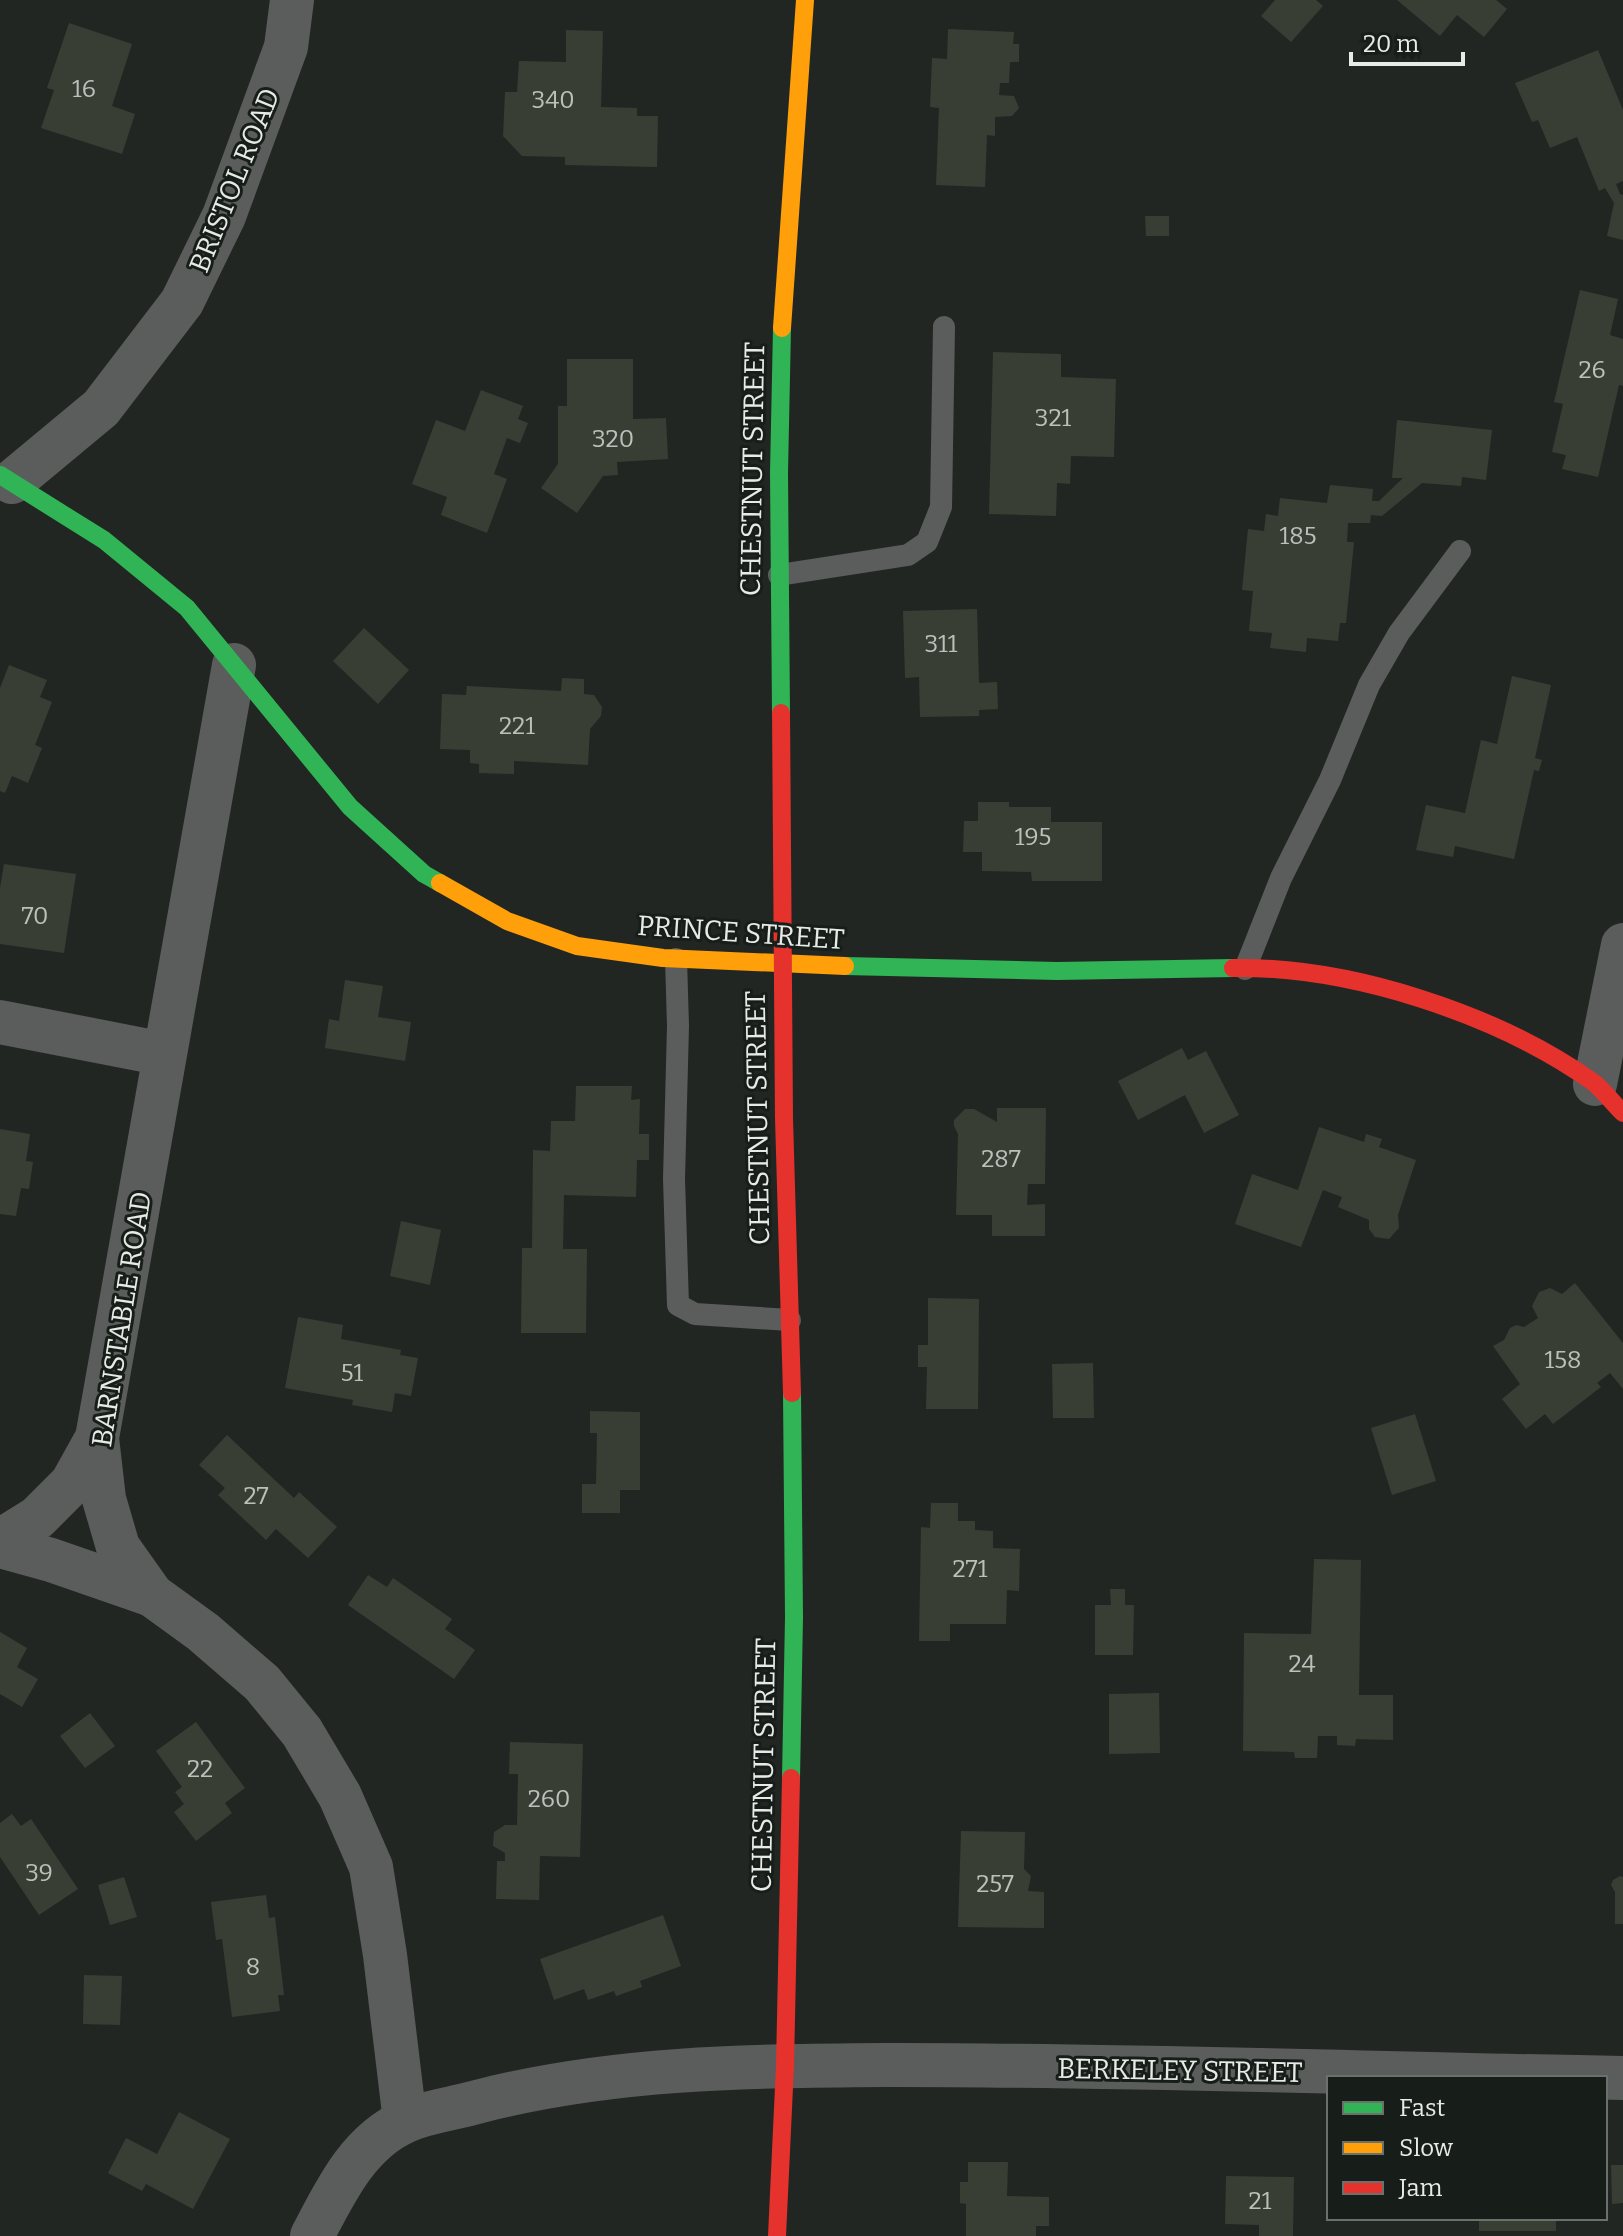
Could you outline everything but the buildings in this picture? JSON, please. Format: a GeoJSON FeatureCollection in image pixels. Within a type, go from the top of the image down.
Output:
{"type":"FeatureCollection","features":[{"type":"Feature","properties":{"kind":"main road","name":"CHESTNUT STREET"},"geometry":{"type":"LineString","coordinates":[[777,2236],[785,2066],[794,1617],[782,966],[779,575],[783,300],[805,0]]}},
{"type":"Feature","properties":{"kind":"main road","name":"PRINCE STREET"},"geometry":{"type":"LineString","coordinates":[[6,479],[104,540],[187,608],[350,807],[424,874],[507,921],[577,946],[676,959],[782,966],[1057,971],[1245,969],[1315,975],[1399,991],[1463,1014],[1537,1048],[1609,1099]]}},
{"type":"Feature","properties":{"kind":"street","name":"BRISTOL ROAD"},"geometry":{"type":"LineString","coordinates":[[6,479],[101,408],[182,302],[224,216],[286,47],[292,0]]}},
{"type":"Feature","properties":{"kind":"street","name":"BARNSTABLE ROAD"},"geometry":{"type":"LineString","coordinates":[[234,665],[97,1438],[104,1499],[118,1547],[152,1595],[203,1632],[262,1683],[302,1732],[340,1796],[371,1867],[405,2121]]}},
{"type":"Feature","properties":{"kind":"street"},"geometry":{"type":"LineString","coordinates":[[1609,1099],[1623,945]]}},
{"type":"Feature","properties":{"kind":"street"},"geometry":{"type":"LineString","coordinates":[[0,1022],[164,1054]]}},
{"type":"Feature","properties":{"kind":"street"},"geometry":{"type":"LineString","coordinates":[[0,1544],[37,1518],[72,1483],[97,1438]]}},
{"type":"Feature","properties":{"kind":"street"},"geometry":{"type":"LineString","coordinates":[[0,1544],[152,1595]]}},
{"type":"Feature","properties":{"kind":"street","name":"BERKELEY STREET"},"geometry":{"type":"LineString","coordinates":[[312,2236],[339,2185],[366,2147],[405,2121],[562,2082],[636,2072],[785,2066],[997,2066],[1519,2076]]}},
{"type":"Feature","properties":{"kind":"lane"},"geometry":{"type":"LineString","coordinates":[[779,575],[908,555],[927,542],[941,507],[944,327]]}},
{"type":"Feature","properties":{"kind":"lane"},"geometry":{"type":"LineString","coordinates":[[1245,969],[1281,878],[1330,780],[1369,685],[1399,633],[1460,551]]}},
{"type":"Feature","properties":{"kind":"lane"},"geometry":{"type":"LineString","coordinates":[[676,959],[678,1026],[674,1179],[678,1305],[695,1314],[790,1320]]}},
{"type":"Feature","properties":{"kind":"traffic: fast"},"geometry":{"type":"LineString","coordinates":[[781,713],[779,473],[782,328]]}},
{"type":"Feature","properties":{"kind":"traffic: fast"},"geometry":{"type":"LineString","coordinates":[[0,475],[104,540],[187,608],[350,807],[424,874],[440,883]]}},
{"type":"Feature","properties":{"kind":"traffic: fast"},"geometry":{"type":"LineString","coordinates":[[845,966],[1057,971],[1233,968]]}},
{"type":"Feature","properties":{"kind":"traffic: fast"},"geometry":{"type":"LineString","coordinates":[[791,1778],[794,1617],[792,1393]]}},
{"type":"Feature","properties":{"kind":"traffic: slow"},"geometry":{"type":"LineString","coordinates":[[782,328],[805,0]]}},
{"type":"Feature","properties":{"kind":"traffic: slow"},"geometry":{"type":"LineString","coordinates":[[440,883],[507,921],[577,946],[663,958],[845,966]]}},
{"type":"Feature","properties":{"kind":"traffic: jam"},"geometry":{"type":"LineString","coordinates":[[781,713],[784,1118],[792,1393]]}},
{"type":"Feature","properties":{"kind":"traffic: jam"},"geometry":{"type":"LineString","coordinates":[[1233,968],[1325,975],[1373,985],[1468,1016],[1555,1057],[1593,1082],[1623,1113]]}},
{"type":"Feature","properties":{"kind":"traffic: jam"},"geometry":{"type":"LineString","coordinates":[[777,2236],[785,2066],[791,1778]]}}]}
